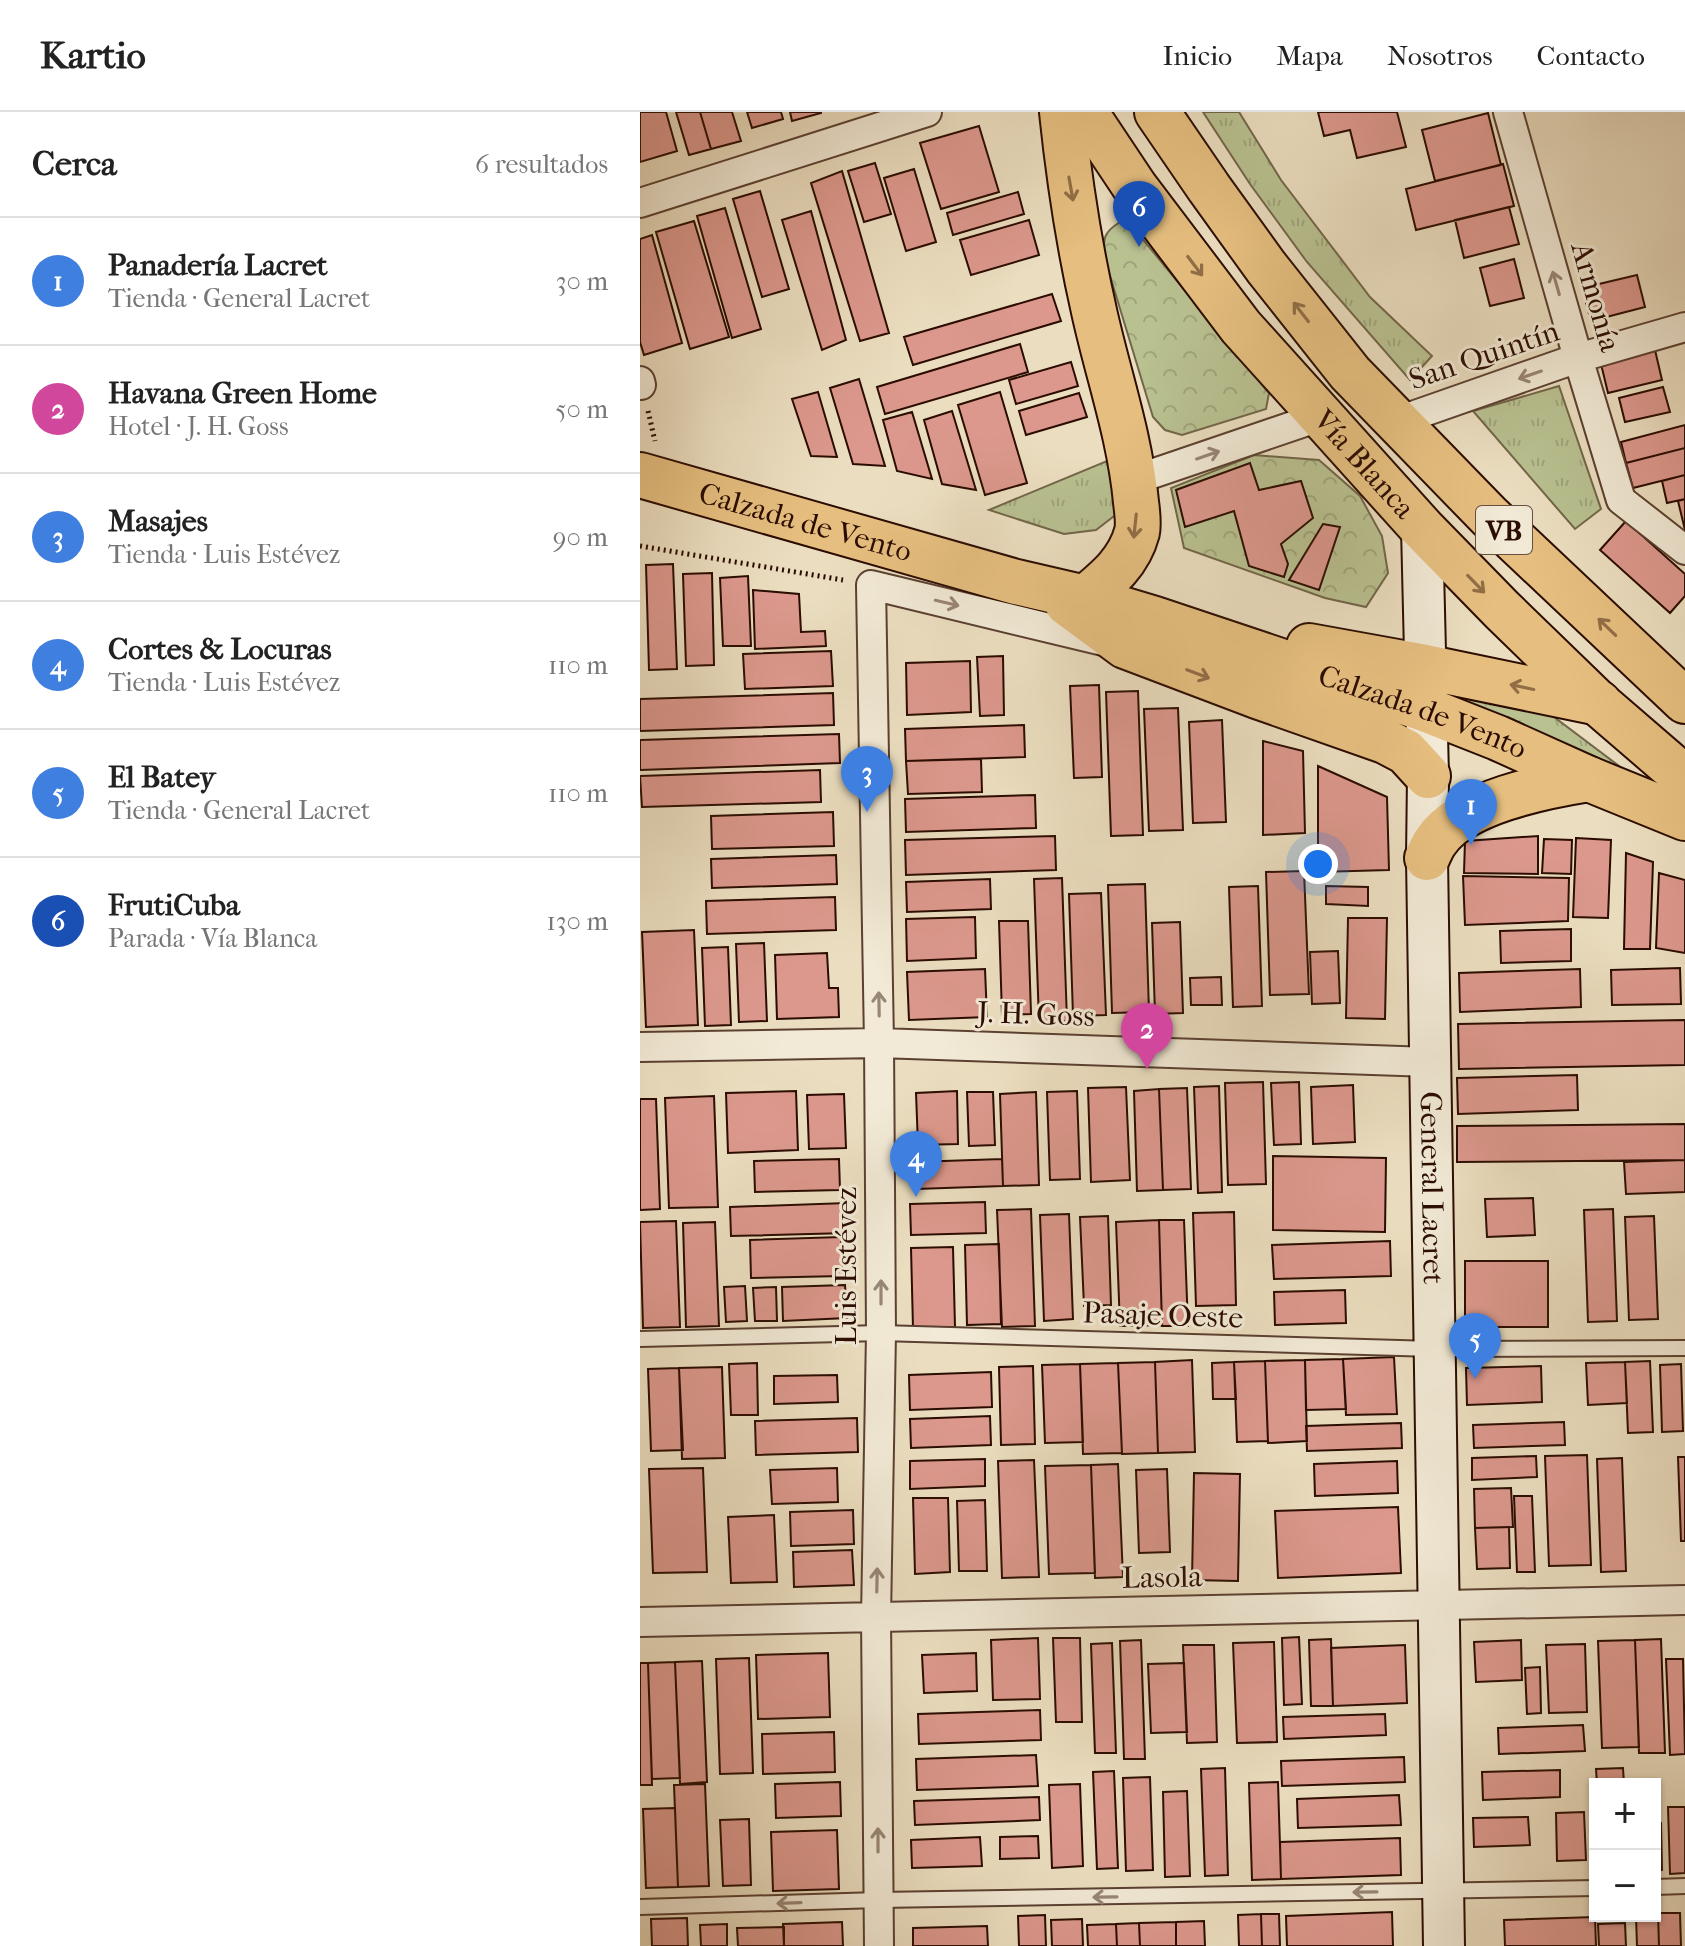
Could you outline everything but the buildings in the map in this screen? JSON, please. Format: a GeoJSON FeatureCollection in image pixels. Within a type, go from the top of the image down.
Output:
{"type":"FeatureCollection","features":[{"type":"Feature","properties":{"kind":"main road"},"geometry":{"type":"LineString","coordinates":[[1062,112],[1069,180],[1094,312],[1127,436],[1138,530],[1126,558],[1110,577],[1067,594]]}},
{"type":"Feature","properties":{"kind":"main road","name":"Vía Blanca"},"geometry":{"type":"LineString","coordinates":[[1085,112],[1135,187],[1241,327],[1422,528],[1598,703],[1685,778]]}},
{"type":"Feature","properties":{"kind":"main road","name":"Vía Blanca"},"geometry":{"type":"LineString","coordinates":[[1157,112],[1266,267],[1350,373],[1489,516],[1685,701]]}},
{"type":"Feature","properties":{"kind":"main road"},"geometry":{"type":"LineString","coordinates":[[1350,373],[1398,437],[1410,461],[1422,528]]}},
{"type":"Feature","properties":{"kind":"main road","name":"Calzada de Vento"},"geometry":{"type":"LineString","coordinates":[[652,478],[1067,594]]}},
{"type":"Feature","properties":{"kind":"main road","name":"General Lacret"},"geometry":{"type":"LineString","coordinates":[[1422,528],[1444,1946]]}},
{"type":"Feature","properties":{"kind":"main road"},"geometry":{"type":"LineString","coordinates":[[1067,594],[1257,696],[1385,741],[1406,752],[1428,776]]}},
{"type":"Feature","properties":{"kind":"main road","name":"Calzada de Vento"},"geometry":{"type":"LineString","coordinates":[[1140,632],[1425,667],[1598,703],[1662,719],[1685,730]]}},
{"type":"Feature","properties":{"kind":"main road","name":"Calzada de Vento"},"geometry":{"type":"LineString","coordinates":[[1140,632],[1427,710],[1685,818]]}},
{"type":"Feature","properties":{"kind":"main road"},"geometry":{"type":"LineString","coordinates":[[1427,858],[1446,829],[1474,811],[1523,793],[1589,779]]}},
{"type":"Feature","properties":{"kind":"street"},"geometry":{"type":"LineString","coordinates":[[640,203],[927,112]]}},
{"type":"Feature","properties":{"kind":"street","name":"Armonía"},"geometry":{"type":"LineString","coordinates":[[1508,112],[1621,500],[1685,550]]}},
{"type":"Feature","properties":{"kind":"street","name":"San Quintín"},"geometry":{"type":"LineString","coordinates":[[1398,421],[1578,358],[1685,327]]}},
{"type":"Feature","properties":{"kind":"street"},"geometry":{"type":"LineString","coordinates":[[1134,480],[1322,416]]}},
{"type":"Feature","properties":{"kind":"street"},"geometry":{"type":"LineString","coordinates":[[871,585],[1140,632]]}},
{"type":"Feature","properties":{"kind":"street","name":"Luis Estévez"},"geometry":{"type":"LineString","coordinates":[[871,585],[881,1333],[876,1618],[879,1946]]}},
{"type":"Feature","properties":{"kind":"street","name":"J. H. Goss"},"geometry":{"type":"LineString","coordinates":[[640,1047],[879,1043],[1430,1062]]}},
{"type":"Feature","properties":{"kind":"street","name":"Lasola"},"geometry":{"type":"LineString","coordinates":[[640,1622],[1685,1600]]}},
{"type":"Feature","properties":{"kind":"lane","name":"Pasaje Oeste"},"geometry":{"type":"LineString","coordinates":[[640,1339],[881,1333],[1434,1349],[1685,1348]]}},
{"type":"Feature","properties":{"kind":"lane"},"geometry":{"type":"LineString","coordinates":[[1661,1887],[1685,1886]]}},
{"type":"Feature","properties":{"kind":"lane"},"geometry":{"type":"LineString","coordinates":[[640,1907],[1589,1888]]}},
{"type":"Feature","properties":{"kind":"path"},"geometry":{"type":"LineString","coordinates":[[641,383],[652,478]]}},
{"type":"Feature","properties":{"kind":"path"},"geometry":{"type":"LineString","coordinates":[[640,546],[871,585]]}},
{"type":"Feature","properties":{"kind":"green space"},"geometry":{"type":"Polygon","coordinates":[[[1203,112],[1239,112],[1281,180],[1370,297],[1432,356],[1410,380],[1307,262],[1203,112]]]}},
{"type":"Feature","properties":{"kind":"green space"},"geometry":{"type":"Polygon","coordinates":[[[1120,222],[1131,225],[1269,393],[1266,409],[1182,435],[1165,430],[1153,417],[1104,256],[1106,236],[1120,222]]]}},
{"type":"Feature","properties":{"kind":"green space"},"geometry":{"type":"Polygon","coordinates":[[[1559,386],[1601,509],[1575,529],[1473,411],[1559,386]]]}},
{"type":"Feature","properties":{"kind":"green space"},"geometry":{"type":"Polygon","coordinates":[[[1254,455],[1319,460],[1360,496],[1382,536],[1388,573],[1366,607],[1325,598],[1184,548],[1171,488],[1254,455]]]}},
{"type":"Feature","properties":{"kind":"green space"},"geometry":{"type":"Polygon","coordinates":[[[1107,461],[1119,490],[1118,513],[1096,530],[1064,534],[989,510],[1107,461]]]}},
{"type":"Feature","properties":{"kind":"green space"},"geometry":{"type":"Polygon","coordinates":[[[1453,691],[1546,711],[1635,778],[1455,704],[1453,691]]]}},
{"type":"Feature","properties":{"kind":"place","name":"FrutiCuba"},"geometry":{"type":"Point","coordinates":[1139,247]}},
{"type":"Feature","properties":{"kind":"place","name":"Masajes"},"geometry":{"type":"Point","coordinates":[867,812]}},
{"type":"Feature","properties":{"kind":"place","name":"Panadería Lacret"},"geometry":{"type":"Point","coordinates":[1471,845]}},
{"type":"Feature","properties":{"kind":"place","name":"Havana Green Home"},"geometry":{"type":"Point","coordinates":[1147,1069]}},
{"type":"Feature","properties":{"kind":"place","name":"Cortes & Locuras"},"geometry":{"type":"Point","coordinates":[916,1197]}},
{"type":"Feature","properties":{"kind":"place","name":"El Batey"},"geometry":{"type":"Point","coordinates":[1475,1379]}}]}
